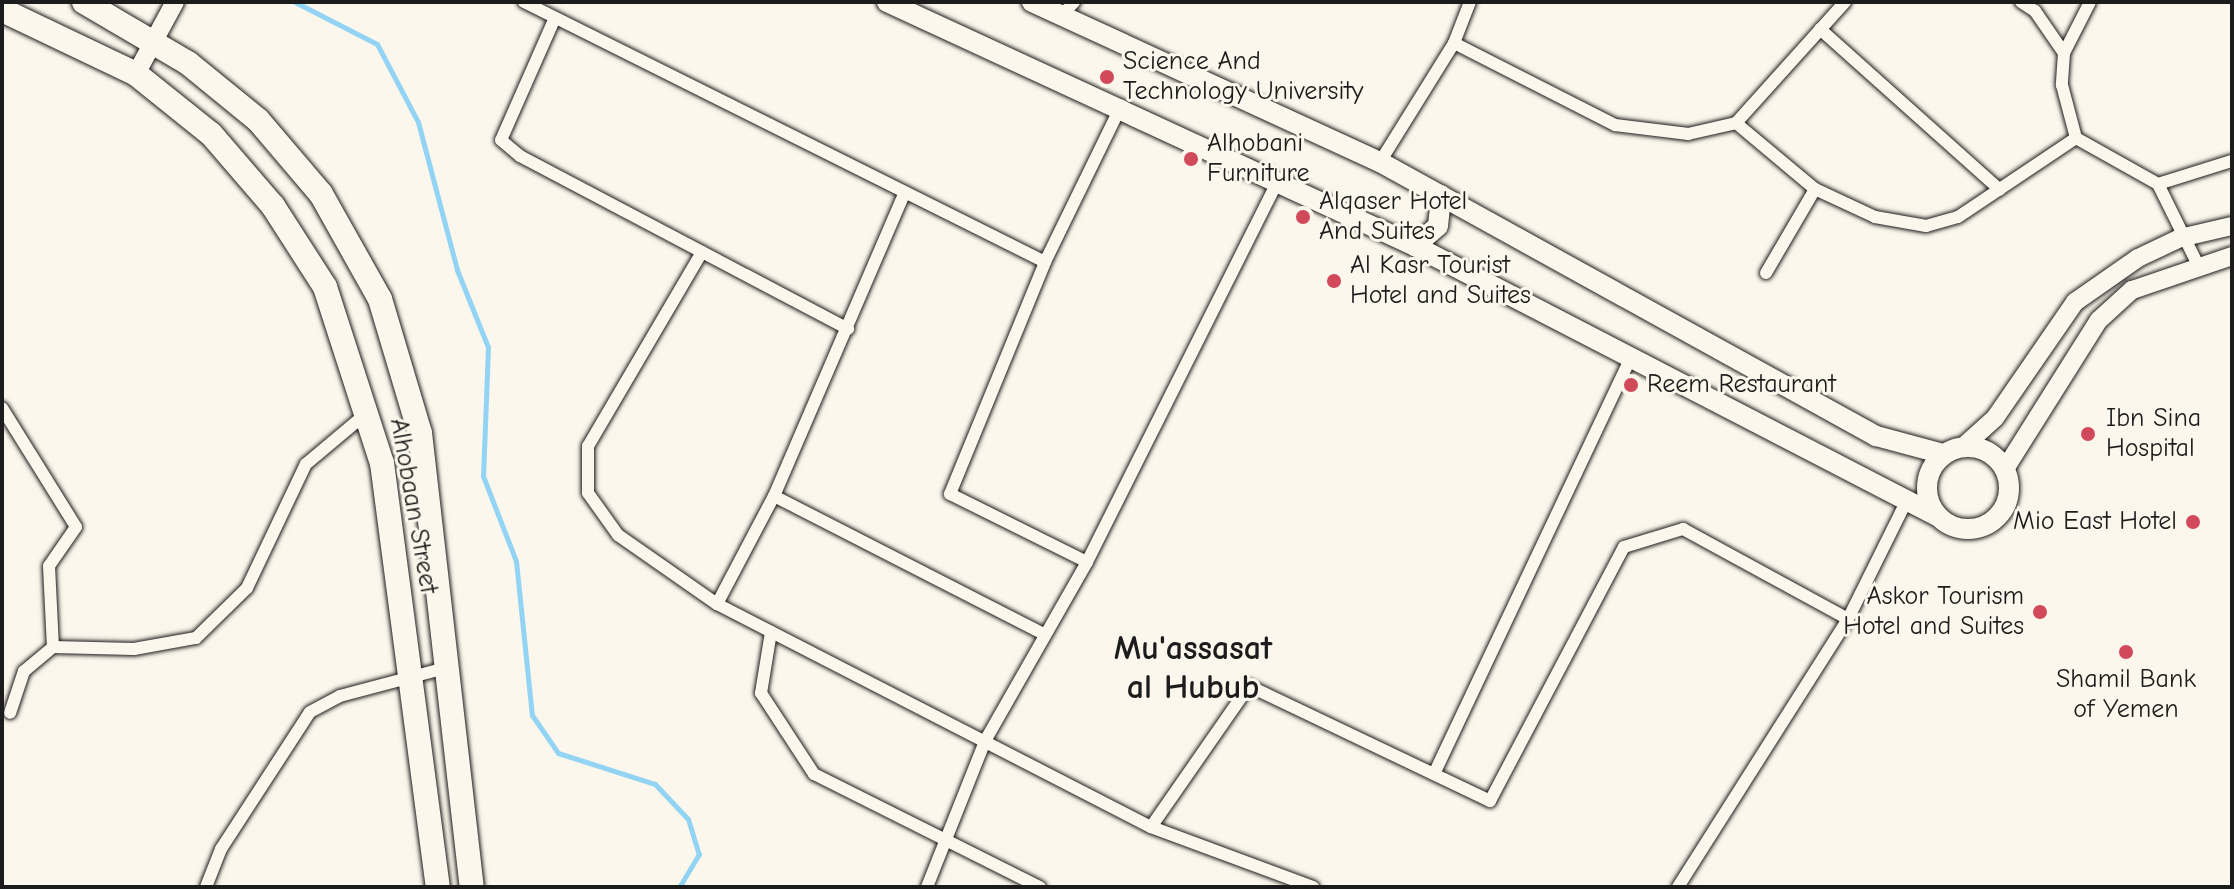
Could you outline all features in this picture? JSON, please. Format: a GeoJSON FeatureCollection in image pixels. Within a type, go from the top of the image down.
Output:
{"type":"FeatureCollection","features":[{"type":"Feature","properties":{"kind":"highway","name":"Alhobaan Street"},"geometry":{"type":"LineString","coordinates":[[84,2],[155,42],[258,120],[321,194],[380,299],[420,433],[472,887]]}},
{"type":"Feature","properties":{"kind":"highway","name":"Alhobaan Street"},"geometry":{"type":"LineString","coordinates":[[2,10],[136,74],[211,134],[273,206],[325,287],[382,463],[438,887]]}},
{"type":"Feature","properties":{"kind":"main road"},"geometry":{"type":"LineString","coordinates":[[136,74],[175,2]]}},
{"type":"Feature","properties":{"kind":"main road"},"geometry":{"type":"LineString","coordinates":[[887,2],[1121,106],[1415,246],[1630,360],[1908,497],[1959,529],[1985,526],[2009,495],[2005,469],[1987,452],[1963,447]]}},
{"type":"Feature","properties":{"kind":"main road"},"geometry":{"type":"LineString","coordinates":[[1032,2],[1068,9],[1380,162],[1876,436],[1943,454],[1963,447],[1995,418],[2075,302],[2115,270],[2180,238],[2232,226]]}},
{"type":"Feature","properties":{"kind":"main road"},"geometry":{"type":"LineString","coordinates":[[1415,246],[1438,226],[1441,195]]}},
{"type":"Feature","properties":{"kind":"main road"},"geometry":{"type":"LineString","coordinates":[[2005,469],[2099,320],[2132,290],[2197,263],[2232,256]]}},
{"type":"Feature","properties":{"kind":"main road"},"geometry":{"type":"LineString","coordinates":[[1937,516],[1927,477],[1943,454]]}},
{"type":"Feature","properties":{"kind":"street"},"geometry":{"type":"LineString","coordinates":[[524,2],[554,20],[1045,262]]}},
{"type":"Feature","properties":{"kind":"street"},"geometry":{"type":"LineString","coordinates":[[1380,162],[1454,43],[1470,2]]}},
{"type":"Feature","properties":{"kind":"street"},"geometry":{"type":"LineString","coordinates":[[1454,43],[1615,125],[1688,134],[1736,123],[1845,2]]}},
{"type":"Feature","properties":{"kind":"street"},"geometry":{"type":"LineString","coordinates":[[2021,2],[2035,11],[2064,53]]}},
{"type":"Feature","properties":{"kind":"street"},"geometry":{"type":"LineString","coordinates":[[2090,2],[2064,53],[2062,85],[2076,138],[2158,184],[2180,238],[2197,263]]}},
{"type":"Feature","properties":{"kind":"street"},"geometry":{"type":"LineString","coordinates":[[554,20],[501,140],[520,156],[848,329]]}},
{"type":"Feature","properties":{"kind":"street"},"geometry":{"type":"LineString","coordinates":[[1820,29],[2000,190]]}},
{"type":"Feature","properties":{"kind":"street"},"geometry":{"type":"LineString","coordinates":[[1087,562],[950,494],[1045,262],[1121,106]]}},
{"type":"Feature","properties":{"kind":"street"},"geometry":{"type":"LineString","coordinates":[[1736,123],[1815,189],[1875,217],[1926,226],[1958,217],[2076,138]]}},
{"type":"Feature","properties":{"kind":"street"},"geometry":{"type":"LineString","coordinates":[[2158,184],[2232,161]]}},
{"type":"Feature","properties":{"kind":"street"},"geometry":{"type":"LineString","coordinates":[[927,887],[950,837],[985,741],[1087,562],[1278,180]]}},
{"type":"Feature","properties":{"kind":"street"},"geometry":{"type":"LineString","coordinates":[[1766,273],[1815,189]]}},
{"type":"Feature","properties":{"kind":"street"},"geometry":{"type":"LineString","coordinates":[[717,604],[774,496],[904,194]]}},
{"type":"Feature","properties":{"kind":"street"},"geometry":{"type":"LineString","coordinates":[[702,252],[588,446],[588,493],[618,535],[717,604],[1151,827],[1313,887]]}},
{"type":"Feature","properties":{"kind":"street"},"geometry":{"type":"LineString","coordinates":[[1434,774],[1630,360]]}},
{"type":"Feature","properties":{"kind":"street"},"geometry":{"type":"LineString","coordinates":[[2,408],[76,527],[49,566],[53,647]]}},
{"type":"Feature","properties":{"kind":"street"},"geometry":{"type":"LineString","coordinates":[[10,713],[24,671],[53,647],[134,649],[196,638],[247,588],[269,552],[306,464],[368,412]]}},
{"type":"Feature","properties":{"kind":"street"},"geometry":{"type":"LineString","coordinates":[[774,496],[1044,634]]}},
{"type":"Feature","properties":{"kind":"street"},"geometry":{"type":"LineString","coordinates":[[1678,887],[1848,619],[1908,497]]}},
{"type":"Feature","properties":{"kind":"street"},"geometry":{"type":"LineString","coordinates":[[1151,827],[1249,686],[1490,801],[1624,547],[1683,529],[1848,619]]}},
{"type":"Feature","properties":{"kind":"street"},"geometry":{"type":"LineString","coordinates":[[771,632],[761,693],[814,774],[950,837],[1040,887]]}},
{"type":"Feature","properties":{"kind":"street"},"geometry":{"type":"LineString","coordinates":[[206,887],[221,849],[310,712],[340,696],[445,668]]}},
{"type":"Feature","properties":{"kind":"waterway"},"geometry":{"type":"LineString","coordinates":[[295,2],[377,44],[418,122],[457,270],[488,347],[483,476],[516,561],[532,715],[558,753],[655,784],[688,819],[699,854],[679,887]]}},
{"type":"Feature","properties":{"kind":"place","name":"Science And Technology University"},"geometry":{"type":"Point","coordinates":[1107,77]}},
{"type":"Feature","properties":{"kind":"place","name":"Alhobani Furniture"},"geometry":{"type":"Point","coordinates":[1191,159]}},
{"type":"Feature","properties":{"kind":"place","name":"Alqaser Hotel And Suites"},"geometry":{"type":"Point","coordinates":[1303,217]}},
{"type":"Feature","properties":{"kind":"place","name":"Al Kasr Tourist Hotel and Suites"},"geometry":{"type":"Point","coordinates":[1334,281]}},
{"type":"Feature","properties":{"kind":"place","name":"Reem Restaurant"},"geometry":{"type":"Point","coordinates":[1631,385]}},
{"type":"Feature","properties":{"kind":"place","name":"Ibn Sina Hospital"},"geometry":{"type":"Point","coordinates":[2088,434]}},
{"type":"Feature","properties":{"kind":"place","name":"Mio East Hotel"},"geometry":{"type":"Point","coordinates":[2193,522]}},
{"type":"Feature","properties":{"kind":"place","name":"Askor Tourism Hotel and Suites"},"geometry":{"type":"Point","coordinates":[2040,612]}},
{"type":"Feature","properties":{"kind":"place","name":"Shamil Bank of Yemen"},"geometry":{"type":"Point","coordinates":[2126,652]}},
{"type":"Feature","properties":{"kind":"district","name":"Mu'assasat al Hubub"},"geometry":{"type":"Point","coordinates":[1193,668]}}]}
